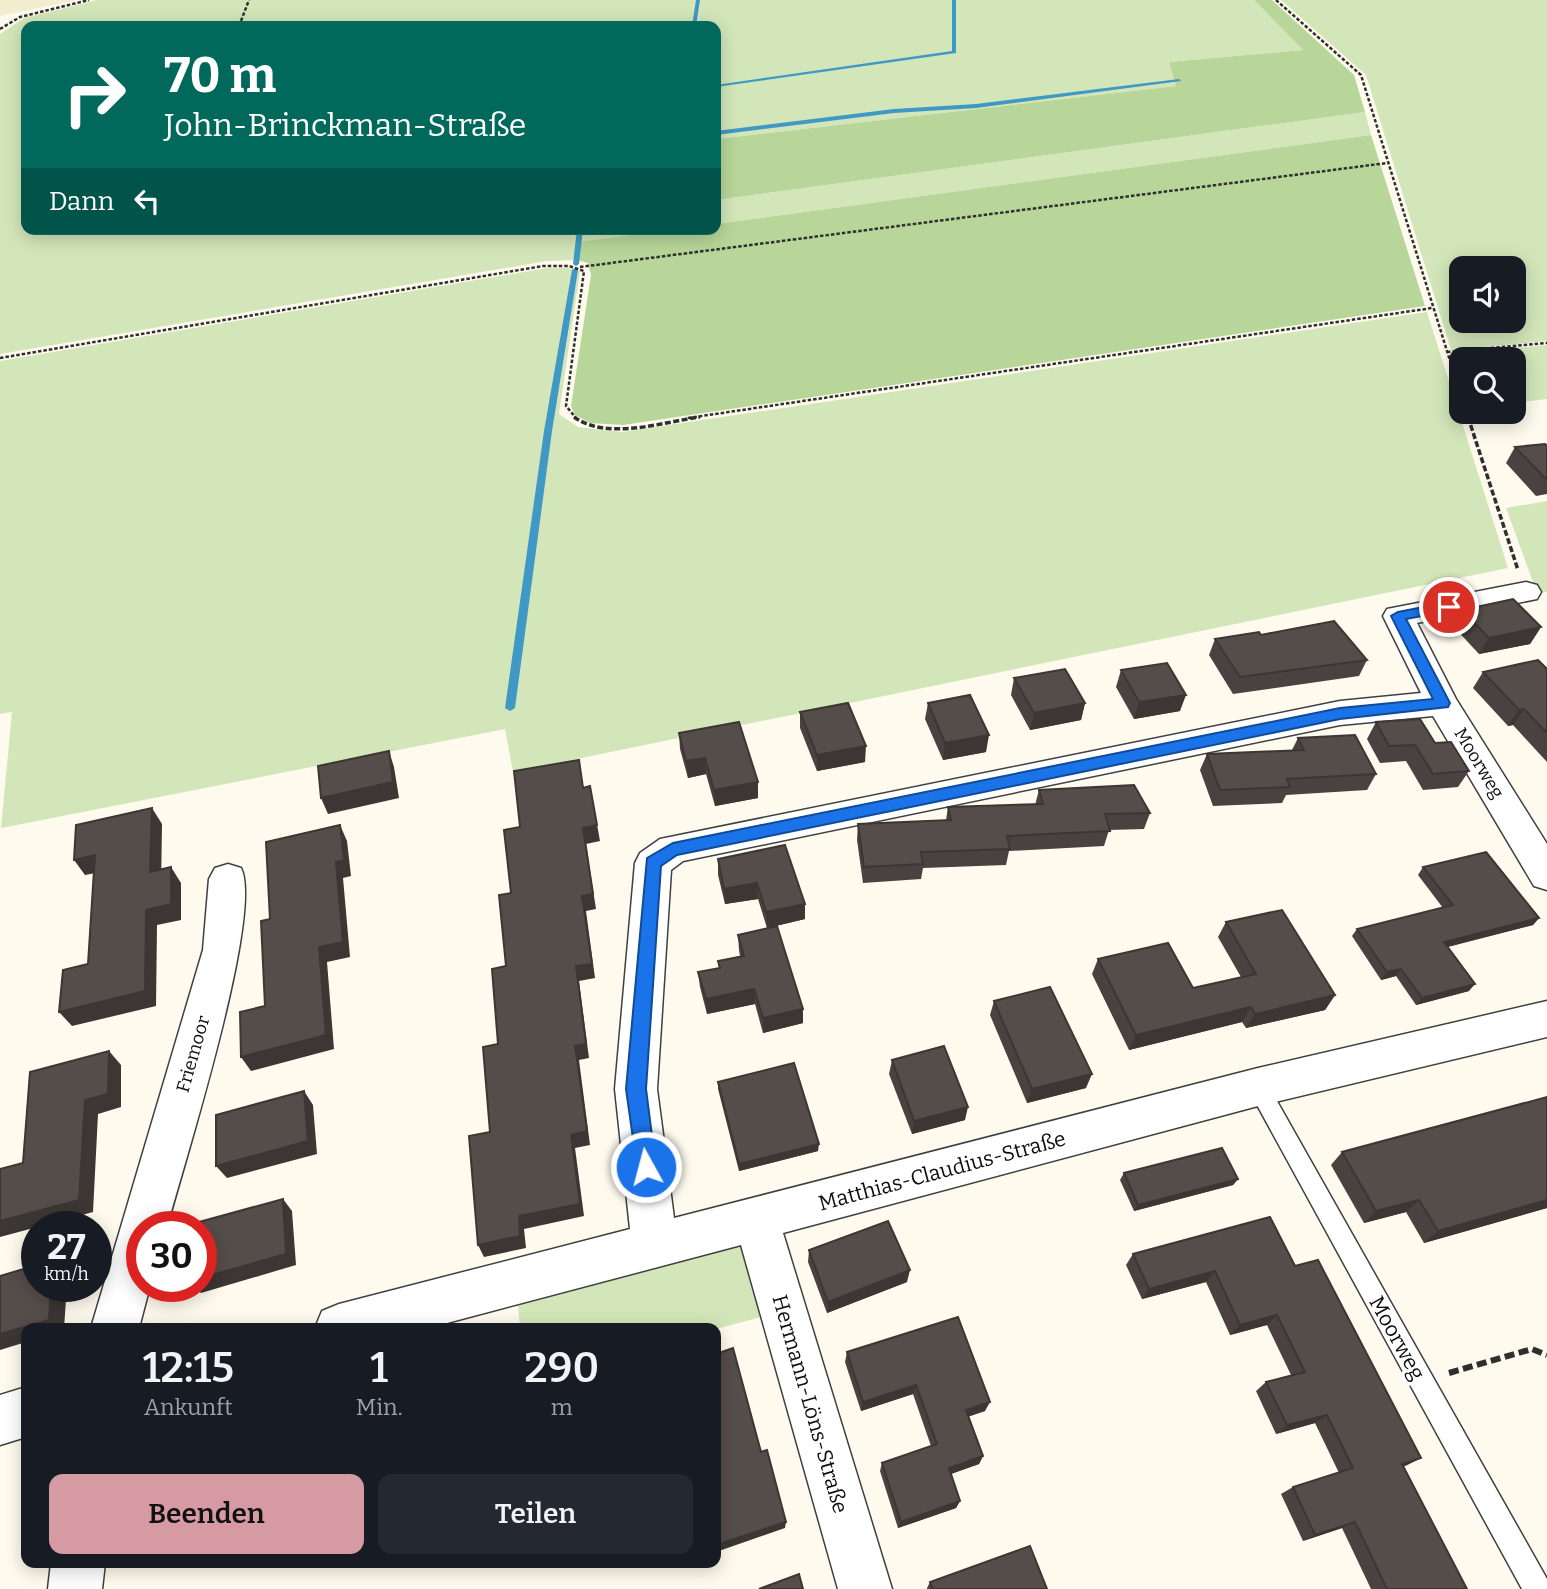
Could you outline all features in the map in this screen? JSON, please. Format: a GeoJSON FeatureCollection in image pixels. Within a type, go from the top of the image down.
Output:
{"type":"FeatureCollection","features":[{"type":"Feature","properties":{"kind":"street","name":"Moorweg"},"geometry":{"type":"LineString","coordinates":[[1525,592],[1398,616],[1443,703],[1547,875]]}},
{"type":"Feature","properties":{"kind":"street"},"geometry":{"type":"LineString","coordinates":[[655,1245],[636,1089],[653,863],[673,849],[1340,713],[1443,703]]}},
{"type":"Feature","properties":{"kind":"street","name":"Friemoor"},"geometry":{"type":"LineString","coordinates":[[149,1211],[222,950],[228,879]]}},
{"type":"Feature","properties":{"kind":"street","name":"Matthias-Claudius-Straße"},"geometry":{"type":"LineString","coordinates":[[358,1323],[1258,1087],[1547,1019]]}},
{"type":"Feature","properties":{"kind":"street","name":"Hermann-Löns-Straße"},"geometry":{"type":"LineString","coordinates":[[756,1219],[865,1589]]}},
{"type":"Feature","properties":{"kind":"street"},"geometry":{"type":"LineString","coordinates":[[116,1323],[126,1289]]}},
{"type":"Feature","properties":{"kind":"street"},"geometry":{"type":"LineString","coordinates":[[0,1420],[21,1414]]}},
{"type":"Feature","properties":{"kind":"street"},"geometry":{"type":"LineString","coordinates":[[75,1589],[77,1568]]}},
{"type":"Feature","properties":{"kind":"lane","name":"Moorweg"},"geometry":{"type":"LineString","coordinates":[[1258,1087],[1537,1589]]}},
{"type":"Feature","properties":{"kind":"path"},"geometry":{"type":"LineString","coordinates":[[0,29],[20,17],[89,0]]}},
{"type":"Feature","properties":{"kind":"path"},"geometry":{"type":"LineString","coordinates":[[241,21],[249,0]]}},
{"type":"Feature","properties":{"kind":"path"},"geometry":{"type":"LineString","coordinates":[[1276,0],[1361,75],[1449,358]]}},
{"type":"Feature","properties":{"kind":"path"},"geometry":{"type":"LineString","coordinates":[[0,358],[543,266],[579,267],[1387,163]]}},
{"type":"Feature","properties":{"kind":"path"},"geometry":{"type":"LineString","coordinates":[[579,267],[584,271],[566,406],[571,417],[588,425],[622,428],[1432,308]]}},
{"type":"Feature","properties":{"kind":"path"},"geometry":{"type":"LineString","coordinates":[[1447,352],[1547,343]]}},
{"type":"Feature","properties":{"kind":"path"},"geometry":{"type":"LineString","coordinates":[[1470,424],[1525,592]]}},
{"type":"Feature","properties":{"kind":"path"},"geometry":{"type":"LineString","coordinates":[[1421,1381],[1532,1349],[1547,1355]]}},
{"type":"Feature","properties":{"kind":"shaded area"},"geometry":{"type":"Polygon","coordinates":[[[0,0],[78,0],[0,16],[0,0]]]}},
{"type":"Feature","properties":{"kind":"green space"},"geometry":{"type":"Polygon","coordinates":[[[97,0],[1254,0],[1303,50],[1169,62],[1177,86],[721,138],[721,21],[21,21],[21,235],[630,235],[579,242],[576,260],[547,261],[0,354],[0,34],[24,18],[97,0]]]}},
{"type":"Feature","properties":{"kind":"green space"},"geometry":{"type":"Polygon","coordinates":[[[1254,0],[1272,0],[1354,75],[1365,112],[721,199],[721,138],[1176,86],[1169,62],[1303,50],[1254,0]]]}},
{"type":"Feature","properties":{"kind":"green space"},"geometry":{"type":"Polygon","coordinates":[[[1281,0],[1547,0],[1547,341],[1450,347],[1366,75],[1281,0]]]}},
{"type":"Feature","properties":{"kind":"green space"},"geometry":{"type":"Polygon","coordinates":[[[1365,112],[1371,135],[721,223],[721,199],[1365,112]]]}},
{"type":"Feature","properties":{"kind":"green space"},"geometry":{"type":"Polygon","coordinates":[[[1371,135],[1425,306],[623,425],[590,423],[575,415],[571,406],[591,275],[588,263],[576,260],[578,242],[630,235],[721,235],[721,223],[1371,135]]]}},
{"type":"Feature","properties":{"kind":"green space"},"geometry":{"type":"Polygon","coordinates":[[[547,268],[568,268],[580,271],[559,414],[578,427],[622,432],[1427,312],[1449,382],[1449,424],[1462,424],[1508,568],[513,772],[505,729],[1,828],[12,712],[0,714],[0,361],[547,268]]]}},
{"type":"Feature","properties":{"kind":"green space"},"geometry":{"type":"Polygon","coordinates":[[[1547,345],[1547,399],[1526,402],[1526,347],[1547,345]]]}},
{"type":"Feature","properties":{"kind":"green space"},"geometry":{"type":"Polygon","coordinates":[[[1547,501],[1547,592],[1537,593],[1506,508],[1547,501]]]}},
{"type":"Feature","properties":{"kind":"green space"},"geometry":{"type":"Polygon","coordinates":[[[748,1241],[772,1314],[721,1328],[721,1323],[520,1323],[518,1305],[748,1241]]]}},
{"type":"Feature","properties":{"kind":"building"},"geometry":{"type":"Polygon","coordinates":[[[1547,446],[1547,479],[1515,447],[1547,446]]]}},
{"type":"Feature","properties":{"kind":"building"},"geometry":{"type":"Polygon","coordinates":[[[1513,599],[1541,627],[1489,638],[1462,610],[1513,599]]]}},
{"type":"Feature","properties":{"kind":"building"},"geometry":{"type":"Polygon","coordinates":[[[1334,621],[1367,660],[1240,677],[1215,639],[1259,632],[1261,635],[1334,621]]]}},
{"type":"Feature","properties":{"kind":"building"},"geometry":{"type":"Polygon","coordinates":[[[1538,660],[1547,669],[1547,733],[1524,709],[1519,710],[1483,672],[1538,660]]]}},
{"type":"Feature","properties":{"kind":"building"},"geometry":{"type":"Polygon","coordinates":[[[1167,663],[1186,695],[1139,702],[1121,670],[1167,663]]]}},
{"type":"Feature","properties":{"kind":"building"},"geometry":{"type":"Polygon","coordinates":[[[1065,669],[1085,703],[1034,713],[1014,678],[1065,669]]]}},
{"type":"Feature","properties":{"kind":"building"},"geometry":{"type":"Polygon","coordinates":[[[970,695],[989,735],[945,743],[928,703],[970,695]]]}},
{"type":"Feature","properties":{"kind":"building"},"geometry":{"type":"Polygon","coordinates":[[[848,703],[866,746],[817,755],[800,712],[848,703]]]}},
{"type":"Feature","properties":{"kind":"building"},"geometry":{"type":"Polygon","coordinates":[[[1420,719],[1435,743],[1451,742],[1469,771],[1433,774],[1415,745],[1389,746],[1376,722],[1420,719]]]}},
{"type":"Feature","properties":{"kind":"building"},"geometry":{"type":"Polygon","coordinates":[[[739,722],[758,782],[714,790],[705,758],[686,761],[679,733],[739,722]]]}},
{"type":"Feature","properties":{"kind":"building"},"geometry":{"type":"Polygon","coordinates":[[[1355,735],[1376,774],[1287,779],[1290,787],[1220,790],[1207,754],[1304,750],[1298,738],[1355,735]]]}},
{"type":"Feature","properties":{"kind":"building"},"geometry":{"type":"Polygon","coordinates":[[[389,751],[393,782],[321,798],[318,766],[389,751]]]}},
{"type":"Feature","properties":{"kind":"building"},"geometry":{"type":"Polygon","coordinates":[[[579,760],[583,788],[590,786],[597,825],[583,828],[593,894],[582,896],[592,964],[576,966],[586,1044],[575,1046],[587,1131],[571,1135],[580,1204],[519,1216],[520,1236],[478,1245],[469,1136],[490,1132],[483,1047],[498,1044],[492,969],[506,966],[499,895],[511,893],[504,830],[520,827],[514,771],[579,760]]]}},
{"type":"Feature","properties":{"kind":"building"},"geometry":{"type":"Polygon","coordinates":[[[1134,785],[1150,813],[1105,814],[1110,831],[1007,836],[1010,849],[921,852],[923,864],[864,867],[858,824],[951,820],[948,807],[1043,804],[1039,790],[1134,785]]]}},
{"type":"Feature","properties":{"kind":"building"},"geometry":{"type":"Polygon","coordinates":[[[152,808],[150,872],[171,867],[171,904],[146,910],[145,991],[59,1012],[63,970],[88,964],[95,855],[74,860],[76,825],[152,808]]]}},
{"type":"Feature","properties":{"kind":"building"},"geometry":{"type":"Polygon","coordinates":[[[340,825],[344,860],[336,862],[343,942],[319,947],[326,1035],[241,1057],[240,1012],[265,1006],[261,921],[270,919],[266,842],[340,825]]]}},
{"type":"Feature","properties":{"kind":"building"},"geometry":{"type":"Polygon","coordinates":[[[785,845],[805,904],[766,912],[757,883],[724,889],[718,859],[785,845]]]}},
{"type":"Feature","properties":{"kind":"building"},"geometry":{"type":"Polygon","coordinates":[[[1486,852],[1539,918],[1444,942],[1475,984],[1422,998],[1401,969],[1387,972],[1357,929],[1453,905],[1423,867],[1486,852]]]}},
{"type":"Feature","properties":{"kind":"building"},"geometry":{"type":"Polygon","coordinates":[[[1282,910],[1335,995],[1255,1014],[1251,1007],[1136,1035],[1098,959],[1168,943],[1193,988],[1256,974],[1226,922],[1282,910]]]}},
{"type":"Feature","properties":{"kind":"building"},"geometry":{"type":"Polygon","coordinates":[[[777,926],[803,1009],[763,1018],[754,989],[706,999],[698,972],[720,968],[718,961],[744,956],[738,935],[777,926]]]}},
{"type":"Feature","properties":{"kind":"building"},"geometry":{"type":"Polygon","coordinates":[[[1050,987],[1092,1074],[1032,1089],[994,1001],[1050,987]]]}},
{"type":"Feature","properties":{"kind":"building"},"geometry":{"type":"Polygon","coordinates":[[[944,1046],[968,1107],[914,1121],[892,1060],[944,1046]]]}},
{"type":"Feature","properties":{"kind":"building"},"geometry":{"type":"Polygon","coordinates":[[[109,1051],[108,1094],[85,1100],[79,1200],[38,1211],[21,1211],[21,1215],[0,1221],[0,1169],[23,1163],[30,1072],[109,1051]]]}},
{"type":"Feature","properties":{"kind":"building"},"geometry":{"type":"Polygon","coordinates":[[[794,1063],[819,1144],[739,1164],[718,1082],[794,1063]]]}},
{"type":"Feature","properties":{"kind":"building"},"geometry":{"type":"Polygon","coordinates":[[[304,1091],[308,1141],[216,1166],[216,1115],[304,1091]]]}},
{"type":"Feature","properties":{"kind":"building"},"geometry":{"type":"Polygon","coordinates":[[[1547,1097],[1547,1200],[1438,1231],[1419,1200],[1376,1211],[1342,1152],[1547,1097]]]}},
{"type":"Feature","properties":{"kind":"building"},"geometry":{"type":"Polygon","coordinates":[[[1222,1148],[1238,1179],[1138,1205],[1124,1173],[1222,1148]]]}},
{"type":"Feature","properties":{"kind":"building"},"geometry":{"type":"Polygon","coordinates":[[[283,1199],[286,1254],[217,1273],[217,1217],[283,1199]]]}},
{"type":"Feature","properties":{"kind":"building"},"geometry":{"type":"Polygon","coordinates":[[[1270,1217],[1295,1266],[1318,1260],[1421,1458],[1402,1464],[1467,1589],[1387,1589],[1355,1522],[1315,1535],[1293,1487],[1353,1468],[1327,1415],[1287,1425],[1266,1382],[1305,1372],[1277,1315],[1240,1325],[1215,1271],[1149,1289],[1133,1254],[1270,1217]]]}},
{"type":"Feature","properties":{"kind":"building"},"geometry":{"type":"Polygon","coordinates":[[[888,1221],[910,1270],[828,1302],[809,1250],[888,1221]]]}},
{"type":"Feature","properties":{"kind":"building"},"geometry":{"type":"Polygon","coordinates":[[[21,1270],[21,1302],[50,1302],[49,1320],[21,1323],[21,1328],[0,1334],[0,1276],[21,1270]]]}},
{"type":"Feature","properties":{"kind":"building"},"geometry":{"type":"Polygon","coordinates":[[[958,1317],[990,1402],[966,1410],[983,1456],[949,1468],[960,1501],[901,1522],[882,1463],[937,1444],[916,1385],[863,1402],[847,1352],[958,1317]]]}},
{"type":"Feature","properties":{"kind":"building"},"geometry":{"type":"Polygon","coordinates":[[[733,1348],[761,1452],[767,1450],[786,1522],[721,1543],[721,1352],[733,1348]]]}},
{"type":"Feature","properties":{"kind":"building"},"geometry":{"type":"Polygon","coordinates":[[[1030,1546],[1047,1589],[933,1589],[930,1582],[1030,1546]]]}},
{"type":"Feature","properties":{"kind":"building"},"geometry":{"type":"Polygon","coordinates":[[[799,1574],[803,1589],[759,1589],[799,1574]]]}},
{"type":"Feature","properties":{"kind":"waterway"},"geometry":{"type":"LineString","coordinates":[[695,21],[698,0]]}},
{"type":"Feature","properties":{"kind":"waterway"},"geometry":{"type":"LineString","coordinates":[[721,85],[954,52],[954,0]]}},
{"type":"Feature","properties":{"kind":"waterway"},"geometry":{"type":"LineString","coordinates":[[721,132],[894,111],[976,106],[1179,80]]}},
{"type":"Feature","properties":{"kind":"waterway"},"geometry":{"type":"LineString","coordinates":[[576,264],[579,235]]}},
{"type":"Feature","properties":{"kind":"waterway"},"geometry":{"type":"LineString","coordinates":[[510,708],[548,431],[575,270]]}},
{"type":"Feature","properties":{"kind":"route"},"geometry":{"type":"LineString","coordinates":[[646,1167],[636,1089],[653,863],[673,849],[1340,713],[1443,703],[1398,616],[1449,607]]}}]}
